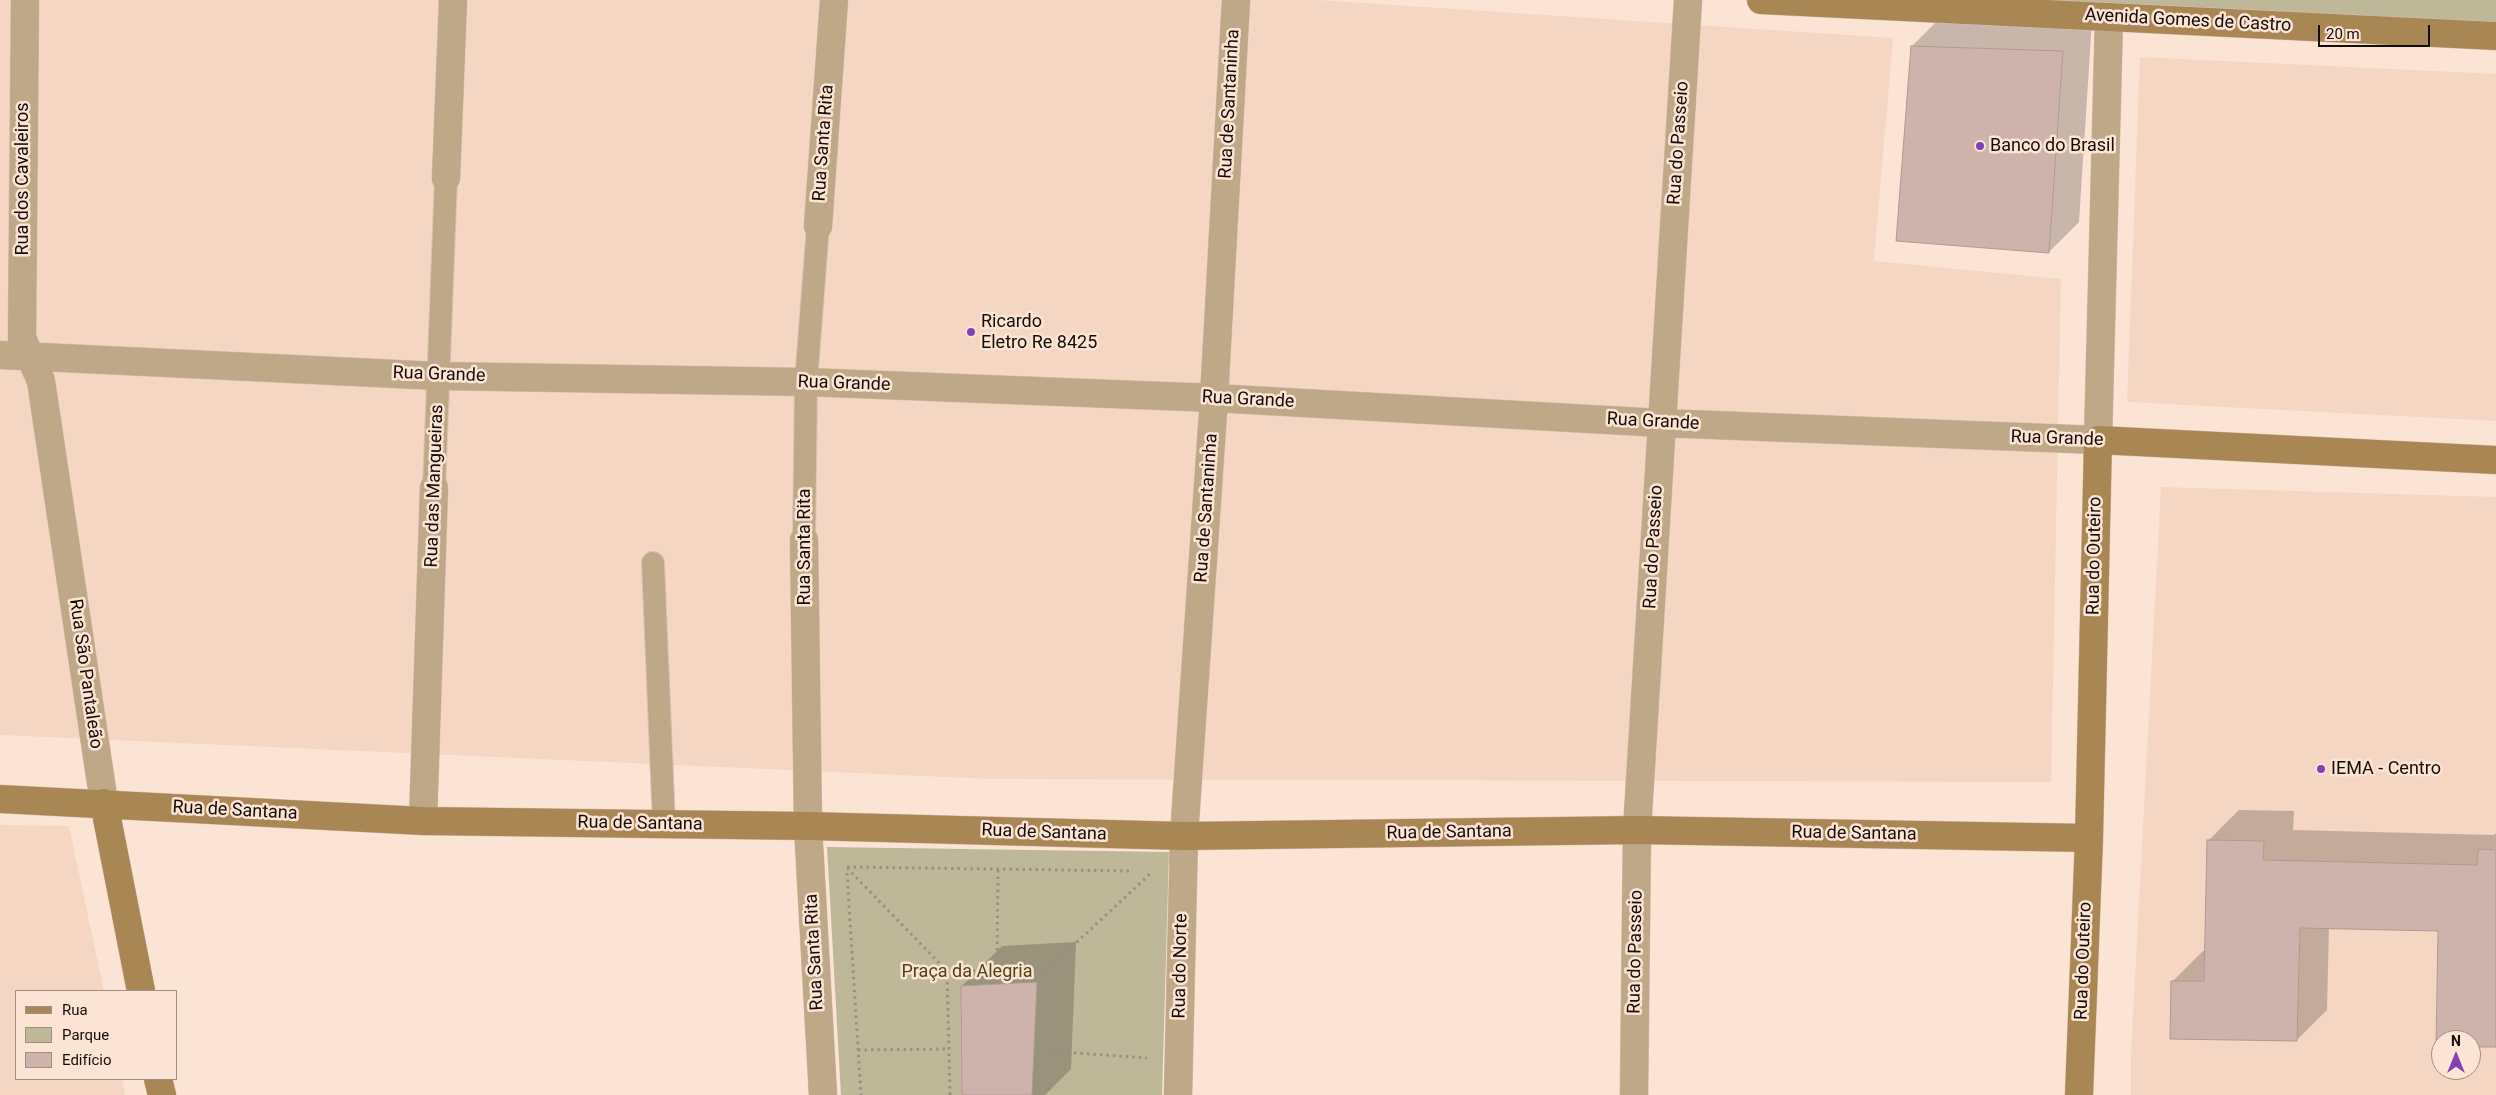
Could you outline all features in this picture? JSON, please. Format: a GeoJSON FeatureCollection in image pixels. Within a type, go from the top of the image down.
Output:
{"type":"FeatureCollection","features":[{"type":"Feature","properties":{"kind":"street","name":"Rua dos Cavaleiros"},"geometry":{"type":"LineString","coordinates":[[24,0],[22,338],[31,356]]}},
{"type":"Feature","properties":{"kind":"street","name":"Rua das Mangueiras"},"geometry":{"type":"LineString","coordinates":[[446,178],[453,0]]}},
{"type":"Feature","properties":{"kind":"street","name":"Rua Santa Rita"},"geometry":{"type":"LineString","coordinates":[[818,226],[834,0]]}},
{"type":"Feature","properties":{"kind":"street","name":"Rua de Santaninha"},"geometry":{"type":"LineString","coordinates":[[1184,836],[1214,398],[1236,0]]}},
{"type":"Feature","properties":{"kind":"street","name":"Rua do Passeio"},"geometry":{"type":"LineString","coordinates":[[1634,1095],[1637,830],[1688,0]]}},
{"type":"Feature","properties":{"kind":"street","name":"Avenida Gomes de Castro"},"geometry":{"type":"LineString","coordinates":[[1761,0],[2496,36]]}},
{"type":"Feature","properties":{"kind":"street","name":"Rua do Outeiro"},"geometry":{"type":"LineString","coordinates":[[2079,1095],[2090,838],[2109,17]]}},
{"type":"Feature","properties":{"kind":"street","name":"Rua Grande"},"geometry":{"type":"LineString","coordinates":[[0,356],[438,376],[806,382],[1214,398],[1661,423],[2098,440],[2496,460]]}},
{"type":"Feature","properties":{"kind":"street","name":"Rua São Pantaleão"},"geometry":{"type":"LineString","coordinates":[[31,356],[41,381],[104,803],[141,990]]}},
{"type":"Feature","properties":{"kind":"street","name":"Rua das Mangueiras"},"geometry":{"type":"LineString","coordinates":[[423,821],[434,488]]}},
{"type":"Feature","properties":{"kind":"street","name":"Rua Santa Rita"},"geometry":{"type":"LineString","coordinates":[[804,540],[808,826],[823,1095]]}},
{"type":"Feature","properties":{"kind":"street","name":"Rua de Santana"},"geometry":{"type":"LineString","coordinates":[[0,799],[423,821],[808,826],[1184,836],[1637,830],[2090,838]]}},
{"type":"Feature","properties":{"kind":"street","name":"Rua do Norte"},"geometry":{"type":"LineString","coordinates":[[1178,1095],[1184,836]]}},
{"type":"Feature","properties":{"kind":"street"},"geometry":{"type":"LineString","coordinates":[[158,1080],[162,1095]]}},
{"type":"Feature","properties":{"kind":"lane","name":"Rua das Mangueiras"},"geometry":{"type":"LineString","coordinates":[[434,488],[446,178]]}},
{"type":"Feature","properties":{"kind":"lane","name":"Rua Santa Rita"},"geometry":{"type":"LineString","coordinates":[[804,540],[806,382],[818,226]]}},
{"type":"Feature","properties":{"kind":"lane"},"geometry":{"type":"LineString","coordinates":[[653,563],[664,824]]}},
{"type":"Feature","properties":{"kind":"path"},"geometry":{"type":"LineString","coordinates":[[846,867],[1134,871]]}},
{"type":"Feature","properties":{"kind":"path"},"geometry":{"type":"LineString","coordinates":[[846,867],[947,971],[950,1095]]}},
{"type":"Feature","properties":{"kind":"path"},"geometry":{"type":"LineString","coordinates":[[846,867],[861,1095]]}},
{"type":"Feature","properties":{"kind":"path"},"geometry":{"type":"LineString","coordinates":[[997,970],[998,869]]}},
{"type":"Feature","properties":{"kind":"path"},"geometry":{"type":"LineString","coordinates":[[1144,871],[1154,871]]}},
{"type":"Feature","properties":{"kind":"path"},"geometry":{"type":"LineString","coordinates":[[947,971],[1048,969],[1154,871]]}},
{"type":"Feature","properties":{"kind":"path"},"geometry":{"type":"LineString","coordinates":[[1153,881],[1154,871]]}},
{"type":"Feature","properties":{"kind":"path"},"geometry":{"type":"LineString","coordinates":[[1048,969],[1048,1095]]}},
{"type":"Feature","properties":{"kind":"path"},"geometry":{"type":"LineString","coordinates":[[1148,1048],[1148,1067]]}},
{"type":"Feature","properties":{"kind":"path"},"geometry":{"type":"LineString","coordinates":[[858,1050],[949,1049]]}},
{"type":"Feature","properties":{"kind":"path"},"geometry":{"type":"LineString","coordinates":[[1048,1051],[1148,1058]]}},
{"type":"Feature","properties":{"kind":"shaded area"},"geometry":{"type":"Polygon","coordinates":[[[0,0],[1318,0],[1893,38],[1874,261],[2061,279],[2051,782],[991,779],[0,735],[0,0]]]}},
{"type":"Feature","properties":{"kind":"shaded area"},"geometry":{"type":"Polygon","coordinates":[[[2140,57],[2496,74],[2496,421],[2127,402],[2140,57]]]}},
{"type":"Feature","properties":{"kind":"shaded area","name":"IEMA - Centro"},"geometry":{"type":"Polygon","coordinates":[[[2161,487],[2496,497],[2496,1095],[2131,1095],[2131,1053],[2161,487]]]}},
{"type":"Feature","properties":{"kind":"shaded area"},"geometry":{"type":"Polygon","coordinates":[[[0,825],[69,826],[104,990],[15,990],[15,1080],[122,1080],[125,1095],[0,1095],[0,825]]]}},
{"type":"Feature","properties":{"kind":"green space"},"geometry":{"type":"Polygon","coordinates":[[[2000,0],[2496,0],[2496,27],[2000,0]]]}},
{"type":"Feature","properties":{"kind":"green space","name":"Praça da Alegria"},"geometry":{"type":"Polygon","coordinates":[[[827,847],[1169,852],[1162,1095],[841,1095],[827,847]]]}},
{"type":"Feature","properties":{"kind":"building","name":"Banco do Brasil"},"geometry":{"type":"Polygon","coordinates":[[[1911,46],[2063,51],[2049,253],[1896,241],[1911,46]]]}},
{"type":"Feature","properties":{"kind":"building"},"geometry":{"type":"Polygon","coordinates":[[[2207,840],[2264,841],[2263,860],[2477,865],[2478,849],[2496,850],[2496,1047],[2481,1047],[2481,1030],[2436,1030],[2438,931],[2300,928],[2297,1041],[2170,1039],[2171,981],[2204,981],[2207,840]]]}},
{"type":"Feature","properties":{"kind":"building"},"geometry":{"type":"Polygon","coordinates":[[[1037,982],[1032,1095],[962,1095],[961,986],[1037,982]]]}},
{"type":"Feature","properties":{"kind":"place","name":"Banco do Brasil"},"geometry":{"type":"Point","coordinates":[1980,146]}},
{"type":"Feature","properties":{"kind":"place","name":"Ricardo Eletro Re 8425"},"geometry":{"type":"Point","coordinates":[971,332]}},
{"type":"Feature","properties":{"kind":"place","name":"IEMA - Centro"},"geometry":{"type":"Point","coordinates":[2321,769]}}]}
